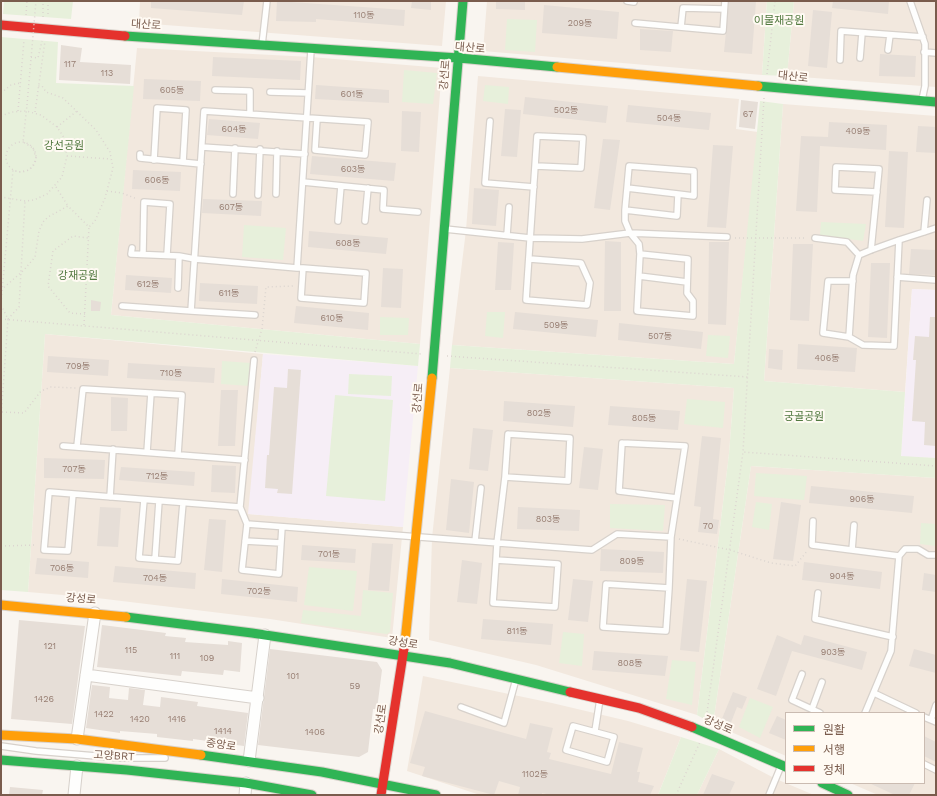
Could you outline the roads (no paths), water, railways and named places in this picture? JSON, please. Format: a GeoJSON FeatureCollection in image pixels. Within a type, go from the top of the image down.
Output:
{"type":"FeatureCollection","features":[{"type":"Feature","properties":{"kind":"main road","name":"강선로"},"geometry":{"type":"LineString","coordinates":[[381,795],[403,655],[417,536],[464,1]]}},
{"type":"Feature","properties":{"kind":"main road","name":"대산로"},"geometry":{"type":"LineString","coordinates":[[1,26],[459,58],[936,102]]}},
{"type":"Feature","properties":{"kind":"main road","name":"강성로"},"geometry":{"type":"LineString","coordinates":[[1,605],[95,613],[265,635],[450,663],[639,708],[703,731],[784,766]]}},
{"type":"Feature","properties":{"kind":"main road","name":"중앙로"},"geometry":{"type":"LineString","coordinates":[[1,735],[77,740],[249,761],[322,772],[436,795]]}},
{"type":"Feature","properties":{"kind":"main road"},"geometry":{"type":"LineString","coordinates":[[1,760],[127,770],[246,783],[312,795]]}},
{"type":"Feature","properties":{"kind":"main road"},"geometry":{"type":"LineString","coordinates":[[834,785],[848,795]]}},
{"type":"Feature","properties":{"kind":"street"},"geometry":{"type":"LineString","coordinates":[[77,740],[95,613]]}},
{"type":"Feature","properties":{"kind":"street"},"geometry":{"type":"LineString","coordinates":[[249,761],[265,635]]}},
{"type":"Feature","properties":{"kind":"street"},"geometry":{"type":"LineString","coordinates":[[86,675],[258,698]]}},
{"type":"Feature","properties":{"kind":"street"},"geometry":{"type":"LineString","coordinates":[[74,795],[76,766]]}},
{"type":"Feature","properties":{"kind":"street"},"geometry":{"type":"LineString","coordinates":[[245,795],[246,783]]}},
{"type":"Feature","properties":{"kind":"lane"},"geometry":{"type":"LineString","coordinates":[[262,45],[267,1]]}},
{"type":"Feature","properties":{"kind":"lane"},"geometry":{"type":"LineString","coordinates":[[627,1],[634,2]]}},
{"type":"Feature","properties":{"kind":"lane"},"geometry":{"type":"LineString","coordinates":[[635,23],[723,31],[725,1]]}},
{"type":"Feature","properties":{"kind":"lane"},"geometry":{"type":"LineString","coordinates":[[910,1],[925,44],[925,86],[922,101]]}},
{"type":"Feature","properties":{"kind":"lane"},"geometry":{"type":"LineString","coordinates":[[682,27],[683,8],[724,9]]}},
{"type":"Feature","properties":{"kind":"lane"},"geometry":{"type":"LineString","coordinates":[[840,60],[842,31],[923,37]]}},
{"type":"Feature","properties":{"kind":"lane"},"geometry":{"type":"LineString","coordinates":[[860,58],[862,33]]}},
{"type":"Feature","properties":{"kind":"lane"},"geometry":{"type":"LineString","coordinates":[[888,50],[890,35]]}},
{"type":"Feature","properties":{"kind":"lane"},"geometry":{"type":"LineString","coordinates":[[132,248],[131,254],[179,256],[195,260],[300,268],[366,273],[364,303],[301,298],[300,268],[303,182],[311,48]]}},
{"type":"Feature","properties":{"kind":"lane"},"geometry":{"type":"LineString","coordinates":[[924,52],[936,53]]}},
{"type":"Feature","properties":{"kind":"lane"},"geometry":{"type":"LineString","coordinates":[[215,90],[250,91],[250,114]]}},
{"type":"Feature","properties":{"kind":"lane"},"geometry":{"type":"LineString","coordinates":[[270,92],[308,93]]}},
{"type":"Feature","properties":{"kind":"lane"},"geometry":{"type":"LineString","coordinates":[[154,160],[157,108],[186,110],[183,162]]}},
{"type":"Feature","properties":{"kind":"lane"},"geometry":{"type":"LineString","coordinates":[[192,310],[204,111],[368,122],[366,155],[316,150],[317,119]]}},
{"type":"Feature","properties":{"kind":"lane"},"geometry":{"type":"LineString","coordinates":[[490,121],[485,183],[534,187]]}},
{"type":"Feature","properties":{"kind":"lane"},"geometry":{"type":"LineString","coordinates":[[530,259],[581,264],[590,283],[587,304],[526,300],[538,136],[583,138],[581,168],[536,166]]}},
{"type":"Feature","properties":{"kind":"lane"},"geometry":{"type":"LineString","coordinates":[[202,147],[260,149],[305,154]]}},
{"type":"Feature","properties":{"kind":"lane"},"geometry":{"type":"LineString","coordinates":[[233,194],[235,148]]}},
{"type":"Feature","properties":{"kind":"lane"},"geometry":{"type":"LineString","coordinates":[[258,195],[260,149]]}},
{"type":"Feature","properties":{"kind":"lane"},"geometry":{"type":"LineString","coordinates":[[276,194],[277,151]]}},
{"type":"Feature","properties":{"kind":"lane"},"geometry":{"type":"LineString","coordinates":[[140,154],[140,158],[201,164]]}},
{"type":"Feature","properties":{"kind":"lane"},"geometry":{"type":"LineString","coordinates":[[627,188],[694,196],[694,171],[629,166],[627,188],[625,210],[624,222],[630,233],[639,244],[640,254],[637,311],[692,316],[693,301],[687,293],[688,259],[640,254]]}},
{"type":"Feature","properties":{"kind":"lane"},"geometry":{"type":"LineString","coordinates":[[871,250],[877,192],[879,170],[836,166],[834,190],[877,192]]}},
{"type":"Feature","properties":{"kind":"lane"},"geometry":{"type":"LineString","coordinates":[[303,182],[384,190],[383,210],[418,212]]}},
{"type":"Feature","properties":{"kind":"lane"},"geometry":{"type":"LineString","coordinates":[[338,221],[341,186]]}},
{"type":"Feature","properties":{"kind":"lane"},"geometry":{"type":"LineString","coordinates":[[365,221],[368,188]]}},
{"type":"Feature","properties":{"kind":"lane"},"geometry":{"type":"LineString","coordinates":[[625,210],[678,216],[678,194]]}},
{"type":"Feature","properties":{"kind":"lane"},"geometry":{"type":"LineString","coordinates":[[924,232],[927,200]]}},
{"type":"Feature","properties":{"kind":"lane"},"geometry":{"type":"LineString","coordinates":[[143,254],[144,202],[170,204],[166,255]]}},
{"type":"Feature","properties":{"kind":"lane"},"geometry":{"type":"LineString","coordinates":[[507,236],[509,207]]}},
{"type":"Feature","properties":{"kind":"lane"},"geometry":{"type":"LineString","coordinates":[[444,228],[507,236],[582,240],[630,233],[727,238]]}},
{"type":"Feature","properties":{"kind":"lane"},"geometry":{"type":"LineString","coordinates":[[859,255],[936,228]]}},
{"type":"Feature","properties":{"kind":"lane"},"geometry":{"type":"LineString","coordinates":[[815,238],[847,242],[859,255]]}},
{"type":"Feature","properties":{"kind":"lane"},"geometry":{"type":"LineString","coordinates":[[853,281],[828,281],[823,333],[849,337],[863,345],[894,346],[899,240]]}},
{"type":"Feature","properties":{"kind":"lane"},"geometry":{"type":"LineString","coordinates":[[849,337],[853,281],[859,255]]}},
{"type":"Feature","properties":{"kind":"lane"},"geometry":{"type":"LineString","coordinates":[[178,288],[179,256]]}},
{"type":"Feature","properties":{"kind":"lane"},"geometry":{"type":"LineString","coordinates":[[639,276],[687,282]]}},
{"type":"Feature","properties":{"kind":"lane"},"geometry":{"type":"LineString","coordinates":[[897,277],[936,280]]}},
{"type":"Feature","properties":{"kind":"lane"},"geometry":{"type":"LineString","coordinates":[[122,306],[255,315]]}},
{"type":"Feature","properties":{"kind":"lane"},"geometry":{"type":"LineString","coordinates":[[254,360],[240,507],[246,524],[242,570],[279,574],[282,527]]}},
{"type":"Feature","properties":{"kind":"lane"},"geometry":{"type":"LineString","coordinates":[[76,446],[82,389],[182,395],[178,454]]}},
{"type":"Feature","properties":{"kind":"lane"},"geometry":{"type":"LineString","coordinates":[[147,452],[151,393]]}},
{"type":"Feature","properties":{"kind":"lane"},"geometry":{"type":"LineString","coordinates":[[496,560],[558,564],[556,607],[493,603],[497,543],[505,477],[508,434],[570,438],[568,481],[505,477]]}},
{"type":"Feature","properties":{"kind":"lane"},"geometry":{"type":"LineString","coordinates":[[668,588],[606,584],[603,627],[666,631],[671,537],[677,498],[684,446],[622,442],[618,491],[677,498]]}},
{"type":"Feature","properties":{"kind":"lane"},"geometry":{"type":"LineString","coordinates":[[63,446],[245,460]]}},
{"type":"Feature","properties":{"kind":"lane"},"geometry":{"type":"LineString","coordinates":[[110,497],[113,449]]}},
{"type":"Feature","properties":{"kind":"lane"},"geometry":{"type":"LineString","coordinates":[[475,541],[481,488]]}},
{"type":"Feature","properties":{"kind":"lane"},"geometry":{"type":"LineString","coordinates":[[73,494],[68,551],[44,550],[49,492],[240,507]]}},
{"type":"Feature","properties":{"kind":"lane"},"geometry":{"type":"LineString","coordinates":[[144,500],[139,558],[178,561],[184,503]]}},
{"type":"Feature","properties":{"kind":"lane"},"geometry":{"type":"LineString","coordinates":[[154,559],[159,501]]}},
{"type":"Feature","properties":{"kind":"lane"},"geometry":{"type":"LineString","coordinates":[[813,521],[812,545],[899,556]]}},
{"type":"Feature","properties":{"kind":"lane"},"geometry":{"type":"LineString","coordinates":[[246,524],[592,550],[617,534],[671,537]]}},
{"type":"Feature","properties":{"kind":"lane"},"geometry":{"type":"LineString","coordinates":[[852,550],[854,525]]}},
{"type":"Feature","properties":{"kind":"lane"},"geometry":{"type":"LineString","coordinates":[[245,541],[281,543]]}},
{"type":"Feature","properties":{"kind":"lane"},"geometry":{"type":"LineString","coordinates":[[865,712],[891,651],[899,556],[905,549],[918,549],[928,555],[936,555]]}},
{"type":"Feature","properties":{"kind":"lane"},"geometry":{"type":"LineString","coordinates":[[818,592],[815,619],[893,637]]}},
{"type":"Feature","properties":{"kind":"lane"},"geometry":{"type":"LineString","coordinates":[[802,674],[792,700],[818,712]]}},
{"type":"Feature","properties":{"kind":"lane"},"geometry":{"type":"LineString","coordinates":[[461,707],[504,723],[516,679]]}},
{"type":"Feature","properties":{"kind":"lane"},"geometry":{"type":"LineString","coordinates":[[812,709],[822,682]]}},
{"type":"Feature","properties":{"kind":"lane"},"geometry":{"type":"LineString","coordinates":[[874,693],[914,712]]}},
{"type":"Feature","properties":{"kind":"lane"},"geometry":{"type":"LineString","coordinates":[[595,731],[600,698]]}},
{"type":"Feature","properties":{"kind":"lane"},"geometry":{"type":"LineString","coordinates":[[933,721],[936,705]]}},
{"type":"Feature","properties":{"kind":"lane"},"geometry":{"type":"LineString","coordinates":[[573,726],[595,731],[614,737],[607,762],[566,750],[573,726]]}},
{"type":"Feature","properties":{"kind":"lane","name":"고양BRT"},"geometry":{"type":"LineString","coordinates":[[1,746],[36,751],[120,758],[227,758]]}},
{"type":"Feature","properties":{"kind":"lane","name":"고양BRT"},"geometry":{"type":"LineString","coordinates":[[1,752],[127,770]]}},
{"type":"Feature","properties":{"kind":"lane"},"geometry":{"type":"LineString","coordinates":[[925,764],[936,770]]}},
{"type":"Feature","properties":{"kind":"lane"},"geometry":{"type":"LineString","coordinates":[[769,795],[784,766]]}},
{"type":"Feature","properties":{"kind":"park label","name":"이물재공원"},"geometry":{"type":"Point","coordinates":[779,21]}},
{"type":"Feature","properties":{"kind":"park label","name":"강선공원"},"geometry":{"type":"Point","coordinates":[64,146]}},
{"type":"Feature","properties":{"kind":"park label","name":"강재공원"},"geometry":{"type":"Point","coordinates":[78,276]}},
{"type":"Feature","properties":{"kind":"park label","name":"궁골공원"},"geometry":{"type":"Point","coordinates":[804,417]}}]}
